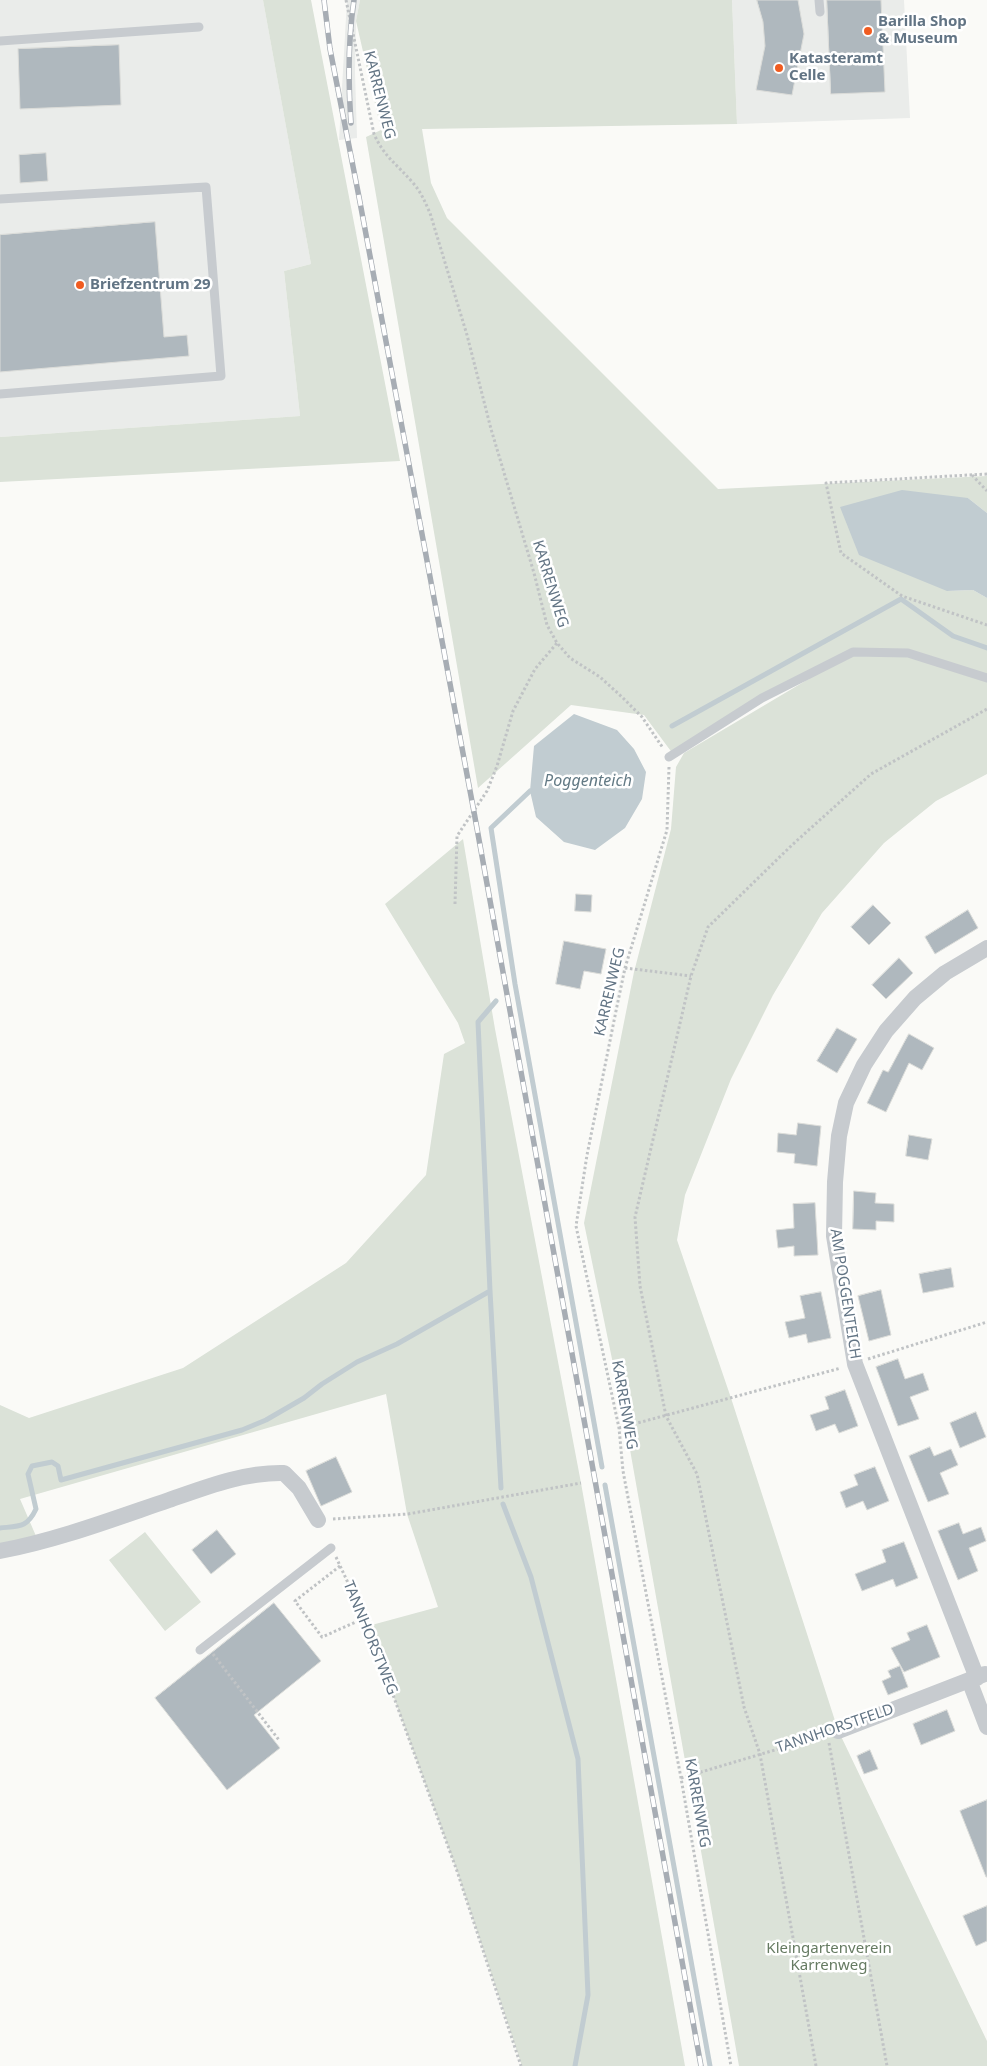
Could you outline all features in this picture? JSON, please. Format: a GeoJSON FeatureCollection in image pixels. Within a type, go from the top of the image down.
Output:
{"type":"FeatureCollection","features":[{"type":"Feature","properties":{"kind":"street","name":"AM POGGENTEICH"},"geometry":{"type":"LineString","coordinates":[[987,948],[945,973],[916,998],[886,1031],[868,1059],[846,1103],[839,1136],[835,1182],[834,1236],[855,1364],[977,1677],[987,1727]]}},
{"type":"Feature","properties":{"kind":"street"},"geometry":{"type":"LineString","coordinates":[[0,1551],[40,1543],[215,1484],[263,1472],[284,1473],[300,1488],[318,1520]]}},
{"type":"Feature","properties":{"kind":"street","name":"TANNHORSTFELD"},"geometry":{"type":"LineString","coordinates":[[832,1733],[977,1677]]}},
{"type":"Feature","properties":{"kind":"lane"},"geometry":{"type":"LineString","coordinates":[[819,0],[820,12]]}},
{"type":"Feature","properties":{"kind":"lane"},"geometry":{"type":"LineString","coordinates":[[0,41],[199,27]]}},
{"type":"Feature","properties":{"kind":"lane"},"geometry":{"type":"LineString","coordinates":[[0,199],[206,187],[221,376],[0,394]]}},
{"type":"Feature","properties":{"kind":"lane"},"geometry":{"type":"LineString","coordinates":[[669,757],[762,698],[853,652],[908,653],[987,678]]}},
{"type":"Feature","properties":{"kind":"lane"},"geometry":{"type":"LineString","coordinates":[[203,1648],[331,1548]]}},
{"type":"Feature","properties":{"kind":"path","name":"KARRENWEG"},"geometry":{"type":"LineString","coordinates":[[346,0],[374,134],[380,148],[413,182],[424,198],[430,213],[467,335],[491,429],[534,573],[547,625],[557,643],[570,658],[600,677],[642,717],[669,757],[667,830],[625,968],[587,1154],[576,1226],[619,1428],[623,1471],[681,1778],[731,2066]]}},
{"type":"Feature","properties":{"kind":"path"},"geometry":{"type":"LineString","coordinates":[[987,474],[826,483],[841,553],[902,596],[987,625]]}},
{"type":"Feature","properties":{"kind":"path"},"geometry":{"type":"LineString","coordinates":[[972,475],[987,491]]}},
{"type":"Feature","properties":{"kind":"path"},"geometry":{"type":"LineString","coordinates":[[456,904],[456,836],[487,791],[497,766],[513,711],[535,669],[557,643]]}},
{"type":"Feature","properties":{"kind":"path"},"geometry":{"type":"LineString","coordinates":[[816,2066],[760,1754],[744,1707],[697,1474],[666,1416],[640,1286],[635,1216],[691,976],[708,927],[792,845],[871,774],[987,709]]}},
{"type":"Feature","properties":{"kind":"path"},"geometry":{"type":"LineString","coordinates":[[625,968],[691,976]]}},
{"type":"Feature","properties":{"kind":"path"},"geometry":{"type":"LineString","coordinates":[[619,1428],[731,1398]]}},
{"type":"Feature","properties":{"kind":"path"},"geometry":{"type":"LineString","coordinates":[[318,1520],[408,1514],[581,1483]]}},
{"type":"Feature","properties":{"kind":"path","name":"TANNHORSTWEG"},"geometry":{"type":"LineString","coordinates":[[331,1548],[365,1618],[457,1871],[521,2066]]}},
{"type":"Feature","properties":{"kind":"path"},"geometry":{"type":"LineString","coordinates":[[340,1566],[295,1601],[322,1637],[365,1618]]}},
{"type":"Feature","properties":{"kind":"path"},"geometry":{"type":"LineString","coordinates":[[203,1648],[279,1740]]}},
{"type":"Feature","properties":{"kind":"path"},"geometry":{"type":"LineString","coordinates":[[832,1733],[887,2066]]}},
{"type":"Feature","properties":{"kind":"path","name":"TANNHORSTFELD"},"geometry":{"type":"LineString","coordinates":[[681,1778],[832,1733]]}},
{"type":"Feature","properties":{"kind":"shaded area"},"geometry":{"type":"Polygon","coordinates":[[[0,0],[263,0],[311,264],[284,271],[300,416],[0,437],[0,0]]]}},
{"type":"Feature","properties":{"kind":"shaded area"},"geometry":{"type":"Polygon","coordinates":[[[347,0],[360,0],[356,21],[357,138],[339,140],[347,0]]]}},
{"type":"Feature","properties":{"kind":"shaded area"},"geometry":{"type":"Polygon","coordinates":[[[732,0],[904,0],[910,118],[737,124],[732,0]]]}},
{"type":"Feature","properties":{"kind":"green space"},"geometry":{"type":"Polygon","coordinates":[[[263,0],[311,0],[400,461],[0,482],[0,437],[300,416],[284,271],[311,264],[263,0]]]}},
{"type":"Feature","properties":{"kind":"green space","name":"Kleingartenverein Karrenweg"},"geometry":{"type":"Polygon","coordinates":[[[360,0],[732,0],[737,124],[422,129],[431,183],[447,218],[718,489],[987,476],[987,513],[968,498],[947,591],[973,590],[987,598],[987,774],[936,801],[884,843],[822,913],[773,995],[731,1079],[685,1195],[677,1240],[731,1398],[838,1730],[987,2041],[987,2066],[739,2066],[626,1427],[584,1223],[634,972],[671,829],[676,767],[684,753],[844,658],[762,699],[673,754],[644,715],[571,705],[478,788],[366,137],[381,130],[356,21],[360,0]]]}},
{"type":"Feature","properties":{"kind":"green space"},"geometry":{"type":"Polygon","coordinates":[[[463,839],[495,1029],[581,1483],[685,2066],[522,2066],[457,1871],[368,1626],[438,1607],[407,1514],[386,1394],[20,1499],[39,1543],[0,1550],[0,1405],[29,1418],[183,1368],[346,1263],[426,1175],[444,1054],[465,1043],[458,1023],[385,904],[463,839]]]}},
{"type":"Feature","properties":{"kind":"green space"},"geometry":{"type":"Polygon","coordinates":[[[145,1532],[201,1602],[165,1631],[109,1560],[145,1532]]]}},
{"type":"Feature","properties":{"kind":"water"},"geometry":{"type":"Polygon","coordinates":[[[902,490],[968,498],[987,513],[987,598],[973,590],[947,591],[859,555],[840,507],[902,490]]]}},
{"type":"Feature","properties":{"kind":"water","name":"Poggenteich"},"geometry":{"type":"Polygon","coordinates":[[[574,714],[617,730],[634,749],[646,772],[642,799],[625,828],[595,850],[564,842],[536,817],[530,791],[534,746],[574,714]]]}},
{"type":"Feature","properties":{"kind":"building","name":"Katasteramt Celle"},"geometry":{"type":"Polygon","coordinates":[[[757,0],[798,0],[804,34],[792,95],[756,90],[765,46],[763,22],[757,0]]]}},
{"type":"Feature","properties":{"kind":"building"},"geometry":{"type":"Polygon","coordinates":[[[827,0],[881,0],[885,92],[831,94],[827,0]]]}},
{"type":"Feature","properties":{"kind":"building"},"geometry":{"type":"Polygon","coordinates":[[[119,45],[121,105],[20,109],[18,49],[119,45]]]}},
{"type":"Feature","properties":{"kind":"building"},"geometry":{"type":"Polygon","coordinates":[[[46,153],[48,181],[20,183],[19,155],[46,153]]]}},
{"type":"Feature","properties":{"kind":"building","name":"Briefzentrum 29"},"geometry":{"type":"Polygon","coordinates":[[[155,222],[164,337],[187,335],[189,356],[0,372],[0,235],[155,222]]]}},
{"type":"Feature","properties":{"kind":"building"},"geometry":{"type":"Polygon","coordinates":[[[576,894],[592,895],[591,912],[575,911],[576,894]]]}},
{"type":"Feature","properties":{"kind":"building"},"geometry":{"type":"Polygon","coordinates":[[[873,905],[891,923],[869,945],[851,927],[873,905]]]}},
{"type":"Feature","properties":{"kind":"building"},"geometry":{"type":"Polygon","coordinates":[[[968,910],[978,928],[935,954],[925,937],[968,910]]]}},
{"type":"Feature","properties":{"kind":"building"},"geometry":{"type":"Polygon","coordinates":[[[564,941],[606,949],[601,974],[584,971],[580,989],[556,984],[564,941]]]}},
{"type":"Feature","properties":{"kind":"building"},"geometry":{"type":"Polygon","coordinates":[[[899,958],[913,973],[886,999],[872,985],[899,958]]]}},
{"type":"Feature","properties":{"kind":"building"},"geometry":{"type":"Polygon","coordinates":[[[837,1028],[857,1039],[837,1073],[817,1061],[837,1028]]]}},
{"type":"Feature","properties":{"kind":"building"},"geometry":{"type":"Polygon","coordinates":[[[909,1034],[934,1048],[922,1070],[909,1063],[886,1112],[867,1103],[883,1070],[888,1072],[909,1034]]]}},
{"type":"Feature","properties":{"kind":"building"},"geometry":{"type":"Polygon","coordinates":[[[798,1123],[821,1126],[817,1166],[794,1163],[795,1154],[777,1152],[778,1133],[796,1135],[798,1123]]]}},
{"type":"Feature","properties":{"kind":"building"},"geometry":{"type":"Polygon","coordinates":[[[909,1135],[932,1139],[928,1160],[906,1156],[909,1135]]]}},
{"type":"Feature","properties":{"kind":"building"},"geometry":{"type":"Polygon","coordinates":[[[854,1191],[876,1193],[875,1203],[894,1204],[894,1222],[876,1221],[876,1230],[853,1229],[854,1191]]]}},
{"type":"Feature","properties":{"kind":"building"},"geometry":{"type":"Polygon","coordinates":[[[815,1203],[818,1255],[794,1256],[794,1246],[778,1248],[776,1230],[794,1228],[793,1204],[815,1203]]]}},
{"type":"Feature","properties":{"kind":"building"},"geometry":{"type":"Polygon","coordinates":[[[951,1268],[954,1287],[923,1293],[919,1274],[951,1268]]]}},
{"type":"Feature","properties":{"kind":"building"},"geometry":{"type":"Polygon","coordinates":[[[881,1290],[891,1335],[869,1341],[858,1296],[881,1290]]]}},
{"type":"Feature","properties":{"kind":"building"},"geometry":{"type":"Polygon","coordinates":[[[821,1292],[831,1338],[808,1343],[806,1334],[789,1338],[785,1322],[805,1318],[800,1296],[821,1292]]]}},
{"type":"Feature","properties":{"kind":"building"},"geometry":{"type":"Polygon","coordinates":[[[898,1359],[905,1379],[923,1373],[929,1390],[910,1397],[919,1419],[898,1426],[876,1367],[898,1359]]]}},
{"type":"Feature","properties":{"kind":"building"},"geometry":{"type":"Polygon","coordinates":[[[845,1390],[858,1426],[839,1433],[835,1424],[816,1431],[810,1415],[829,1409],[825,1397],[845,1390]]]}},
{"type":"Feature","properties":{"kind":"building"},"geometry":{"type":"Polygon","coordinates":[[[976,1412],[986,1437],[960,1448],[950,1423],[976,1412]]]}},
{"type":"Feature","properties":{"kind":"building"},"geometry":{"type":"Polygon","coordinates":[[[930,1447],[934,1456],[951,1449],[958,1465],[940,1473],[949,1494],[928,1502],[909,1456],[930,1447]]]}},
{"type":"Feature","properties":{"kind":"building"},"geometry":{"type":"Polygon","coordinates":[[[336,1457],[352,1492],[321,1506],[306,1471],[336,1457]]]}},
{"type":"Feature","properties":{"kind":"building"},"geometry":{"type":"Polygon","coordinates":[[[875,1467],[889,1501],[867,1510],[863,1501],[846,1508],[840,1492],[858,1485],[854,1475],[875,1467]]]}},
{"type":"Feature","properties":{"kind":"building"},"geometry":{"type":"Polygon","coordinates":[[[959,1523],[963,1534],[981,1527],[986,1541],[969,1548],[978,1571],[958,1580],[938,1531],[959,1523]]]}},
{"type":"Feature","properties":{"kind":"building"},"geometry":{"type":"Polygon","coordinates":[[[217,1530],[236,1554],[211,1574],[192,1550],[217,1530]]]}},
{"type":"Feature","properties":{"kind":"building"},"geometry":{"type":"Polygon","coordinates":[[[904,1542],[918,1578],[896,1587],[893,1579],[862,1591],[855,1574],[886,1562],[882,1550],[904,1542]]]}},
{"type":"Feature","properties":{"kind":"building"},"geometry":{"type":"Polygon","coordinates":[[[274,1603],[321,1661],[254,1715],[280,1748],[227,1790],[155,1698],[274,1603]]]}},
{"type":"Feature","properties":{"kind":"building"},"geometry":{"type":"Polygon","coordinates":[[[927,1625],[940,1657],[904,1672],[891,1648],[910,1640],[907,1633],[927,1625]]]}},
{"type":"Feature","properties":{"kind":"building"},"geometry":{"type":"Polygon","coordinates":[[[900,1666],[908,1687],[888,1695],[882,1681],[891,1677],[888,1671],[900,1666]]]}},
{"type":"Feature","properties":{"kind":"building"},"geometry":{"type":"Polygon","coordinates":[[[947,1710],[955,1731],[921,1745],[913,1724],[947,1710]]]}},
{"type":"Feature","properties":{"kind":"building"},"geometry":{"type":"Polygon","coordinates":[[[870,1750],[878,1769],[864,1774],[857,1756],[870,1750]]]}},
{"type":"Feature","properties":{"kind":"building"},"geometry":{"type":"Polygon","coordinates":[[[987,1800],[987,1877],[986,1877],[960,1811],[987,1800]]]}},
{"type":"Feature","properties":{"kind":"building"},"geometry":{"type":"Polygon","coordinates":[[[987,1906],[987,1941],[976,1946],[963,1916],[987,1906]]]}},
{"type":"Feature","properties":{"kind":"waterway"},"geometry":{"type":"LineString","coordinates":[[672,726],[901,599],[953,636],[987,648]]}},
{"type":"Feature","properties":{"kind":"waterway"},"geometry":{"type":"LineString","coordinates":[[530,791],[491,828],[515,984],[602,1467]]}},
{"type":"Feature","properties":{"kind":"waterway"},"geometry":{"type":"LineString","coordinates":[[496,1001],[478,1022],[501,1488]]}},
{"type":"Feature","properties":{"kind":"waterway"},"geometry":{"type":"LineString","coordinates":[[0,1528],[22,1525],[33,1515],[36,1509],[28,1474],[32,1466],[52,1462],[58,1466],[61,1480],[242,1430],[266,1420],[304,1398],[357,1362],[397,1344],[490,1291]]}},
{"type":"Feature","properties":{"kind":"waterway"},"geometry":{"type":"LineString","coordinates":[[605,1485],[710,2066]]}},
{"type":"Feature","properties":{"kind":"waterway"},"geometry":{"type":"LineString","coordinates":[[503,1504],[531,1577],[578,1759],[588,1995],[575,2066]]}},
{"type":"Feature","properties":{"kind":"railway"},"geometry":{"type":"LineString","coordinates":[[324,0],[330,49],[474,812],[701,2066]]}},
{"type":"Feature","properties":{"kind":"railway"},"geometry":{"type":"LineString","coordinates":[[351,123],[349,61],[354,0]]}},
{"type":"Feature","properties":{"kind":"place","name":"Barilla Shop & Museum"},"geometry":{"type":"Point","coordinates":[868,31]}},
{"type":"Feature","properties":{"kind":"place","name":"Katasteramt Celle"},"geometry":{"type":"Point","coordinates":[779,68]}},
{"type":"Feature","properties":{"kind":"place","name":"Briefzentrum 29"},"geometry":{"type":"Point","coordinates":[80,285]}}]}
